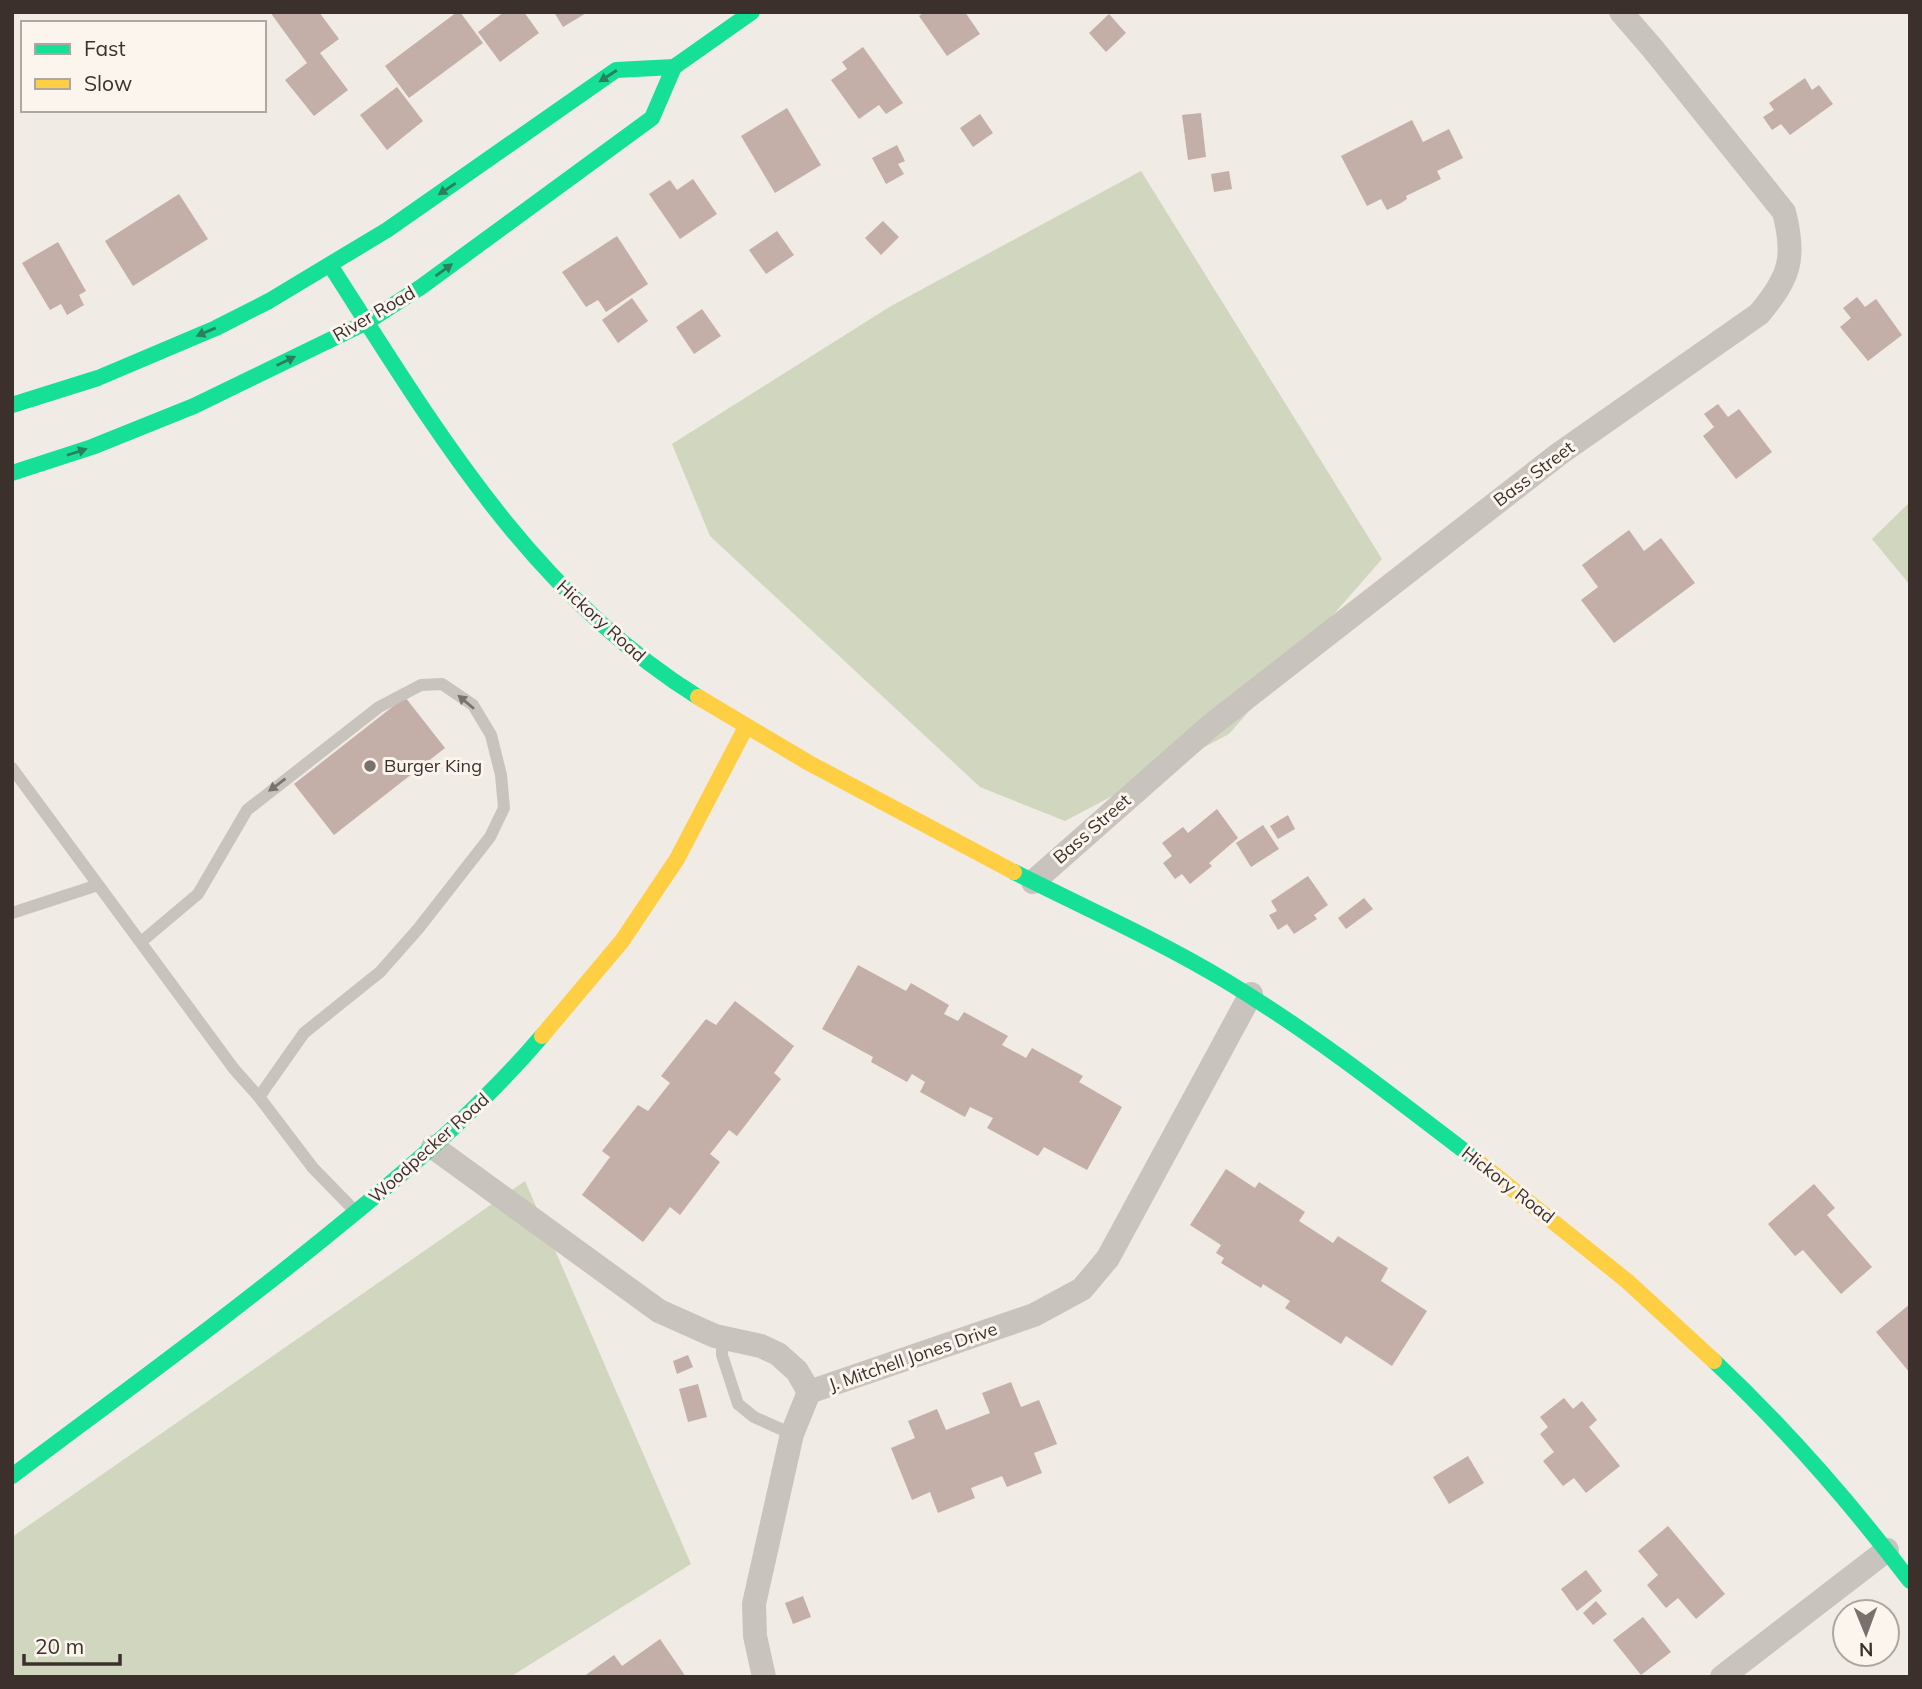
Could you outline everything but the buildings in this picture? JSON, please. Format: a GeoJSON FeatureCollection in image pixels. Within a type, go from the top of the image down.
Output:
{"type":"FeatureCollection","features":[{"type":"Feature","properties":{"kind":"main road"},"geometry":{"type":"LineString","coordinates":[[12,405],[98,378],[216,328],[269,301],[387,230],[616,70],[674,67],[752,12]]}},
{"type":"Feature","properties":{"kind":"main road","name":"River Road"},"geometry":{"type":"LineString","coordinates":[[12,473],[92,447],[194,406],[367,322],[442,272],[652,118],[674,67]]}},
{"type":"Feature","properties":{"kind":"main road","name":"Hickory Road"},"geometry":{"type":"LineString","coordinates":[[330,265],[466,472],[557,582],[585,611],[639,657],[684,690],[906,817],[1188,959],[1251,994],[1368,1078],[1512,1187],[1614,1270],[1727,1373],[1833,1485],[1910,1581]]}},
{"type":"Feature","properties":{"kind":"main road","name":"Woodpecker Road"},"geometry":{"type":"LineString","coordinates":[[12,1476],[286,1270],[356,1213],[433,1147],[534,1045],[622,941],[677,859],[746,727]]}},
{"type":"Feature","properties":{"kind":"street","name":"Bass Street"},"geometry":{"type":"LineString","coordinates":[[1033,882],[1210,726],[1559,454],[1759,314],[1779,290],[1790,262],[1791,236],[1784,212],[1621,12]]}},
{"type":"Feature","properties":{"kind":"street","name":"J. Mitchell Jones Drive"},"geometry":{"type":"LineString","coordinates":[[433,1147],[659,1311],[722,1338],[761,1346],[778,1354],[797,1371],[809,1392],[1034,1315],[1082,1289],[1108,1258],[1251,994]]}},
{"type":"Feature","properties":{"kind":"street"},"geometry":{"type":"LineString","coordinates":[[764,1677],[755,1636],[754,1604],[792,1434],[809,1392]]}},
{"type":"Feature","properties":{"kind":"street"},"geometry":{"type":"LineString","coordinates":[[1722,1677],[1887,1549]]}},
{"type":"Feature","properties":{"kind":"lane"},"geometry":{"type":"LineString","coordinates":[[141,942],[198,894],[247,810],[379,707],[421,685],[442,684],[473,705],[491,735],[498,761],[504,808],[490,837],[418,929],[380,972],[304,1033],[259,1097]]}},
{"type":"Feature","properties":{"kind":"lane"},"geometry":{"type":"LineString","coordinates":[[12,768],[234,1069],[313,1168],[356,1213]]}},
{"type":"Feature","properties":{"kind":"lane"},"geometry":{"type":"LineString","coordinates":[[12,913],[98,885]]}},
{"type":"Feature","properties":{"kind":"lane"},"geometry":{"type":"LineString","coordinates":[[722,1338],[722,1355],[738,1404],[754,1417],[792,1434]]}},
{"type":"Feature","properties":{"kind":"green space"},"geometry":{"type":"Polygon","coordinates":[[[1141,171],[1382,559],[1229,734],[1065,821],[980,787],[710,536],[672,444],[891,306],[1141,171]]]}},
{"type":"Feature","properties":{"kind":"green space"},"geometry":{"type":"Polygon","coordinates":[[[1910,502],[1910,585],[1872,539],[1910,502]]]}},
{"type":"Feature","properties":{"kind":"green space"},"geometry":{"type":"Polygon","coordinates":[[[525,1181],[691,1564],[510,1677],[12,1677],[12,1537],[525,1181]]]}},
{"type":"Feature","properties":{"kind":"traffic: fast"},"geometry":{"type":"LineString","coordinates":[[12,473],[92,447],[194,406],[367,322],[421,287],[652,118],[674,67],[752,12]]}},
{"type":"Feature","properties":{"kind":"traffic: fast"},"geometry":{"type":"LineString","coordinates":[[12,405],[98,378],[216,328],[269,301],[387,230],[616,70],[674,67]]}},
{"type":"Feature","properties":{"kind":"traffic: fast"},"geometry":{"type":"LineString","coordinates":[[330,265],[448,445],[535,557],[584,608],[638,655],[698,697]]}},
{"type":"Feature","properties":{"kind":"traffic: fast"},"geometry":{"type":"LineString","coordinates":[[1014,872],[1174,952],[1259,1001],[1354,1067],[1476,1160]]}},
{"type":"Feature","properties":{"kind":"traffic: fast"},"geometry":{"type":"LineString","coordinates":[[12,1476],[222,1319],[371,1200],[472,1110],[542,1036]]}},
{"type":"Feature","properties":{"kind":"traffic: fast"},"geometry":{"type":"LineString","coordinates":[[1714,1361],[1767,1413],[1816,1467],[1910,1581]]}},
{"type":"Feature","properties":{"kind":"traffic: slow"},"geometry":{"type":"LineString","coordinates":[[698,697],[809,763],[1014,872]]}},
{"type":"Feature","properties":{"kind":"traffic: slow"},"geometry":{"type":"LineString","coordinates":[[542,1036],[622,941],[677,859],[746,727]]}},
{"type":"Feature","properties":{"kind":"traffic: slow"},"geometry":{"type":"LineString","coordinates":[[1476,1160],[1627,1281],[1714,1361]]}},
{"type":"Feature","properties":{"kind":"place","name":"Burger King"},"geometry":{"type":"Point","coordinates":[370,766]}}]}
